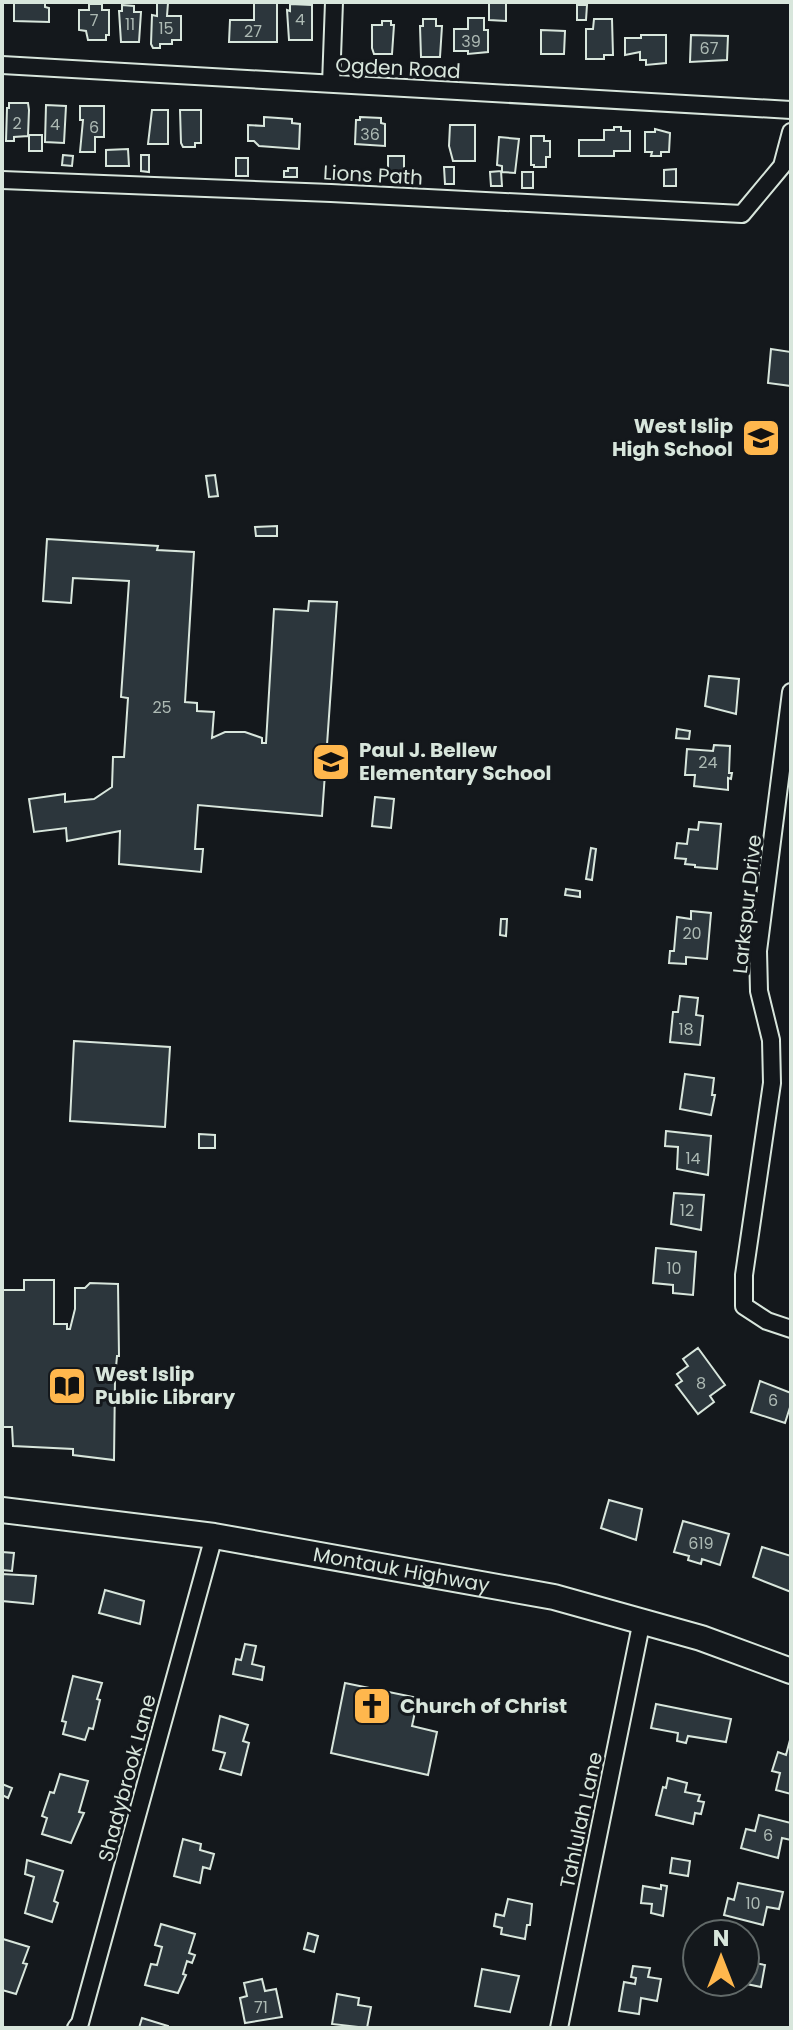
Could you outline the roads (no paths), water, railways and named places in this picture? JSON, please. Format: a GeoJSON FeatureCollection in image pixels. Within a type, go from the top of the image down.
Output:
{"type":"FeatureCollection","features":[{"type":"Feature","properties":{"kind":"main road","name":"Montauk Highway"},"geometry":{"type":"LineString","coordinates":[[2,1510],[214,1536],[554,1597],[642,1620],[791,1671]]}},
{"type":"Feature","properties":{"kind":"street"},"geometry":{"type":"LineString","coordinates":[[331,84],[334,2]]}},
{"type":"Feature","properties":{"kind":"street","name":"Ogden Road"},"geometry":{"type":"LineString","coordinates":[[2,65],[791,110]]}},
{"type":"Feature","properties":{"kind":"street","name":"Lions Path"},"geometry":{"type":"LineString","coordinates":[[2,180],[742,214],[782,166],[791,132]]}},
{"type":"Feature","properties":{"kind":"street","name":"Larkspur Drive"},"geometry":{"type":"LineString","coordinates":[[791,692],[758,951],[759,991],[771,1040],[772,1083],[744,1275],[744,1306],[767,1321],[791,1329]]}},
{"type":"Feature","properties":{"kind":"street","name":"Shadybrook Lane"},"geometry":{"type":"LineString","coordinates":[[76,2028],[80,2023],[214,1536]]}},
{"type":"Feature","properties":{"kind":"street","name":"Tahlulah Lane"},"geometry":{"type":"LineString","coordinates":[[559,2028],[642,1620]]}},
{"type":"Feature","properties":{"kind":"place","name":"West Islip High School"},"geometry":{"type":"Point","coordinates":[761,438]}},
{"type":"Feature","properties":{"kind":"place","name":"Paul J. Bellew Elementary School"},"geometry":{"type":"Point","coordinates":[331,762]}},
{"type":"Feature","properties":{"kind":"place","name":"West Islip Public Library"},"geometry":{"type":"Point","coordinates":[67,1386]}},
{"type":"Feature","properties":{"kind":"place","name":"Church of Christ"},"geometry":{"type":"Point","coordinates":[372,1706]}}]}
